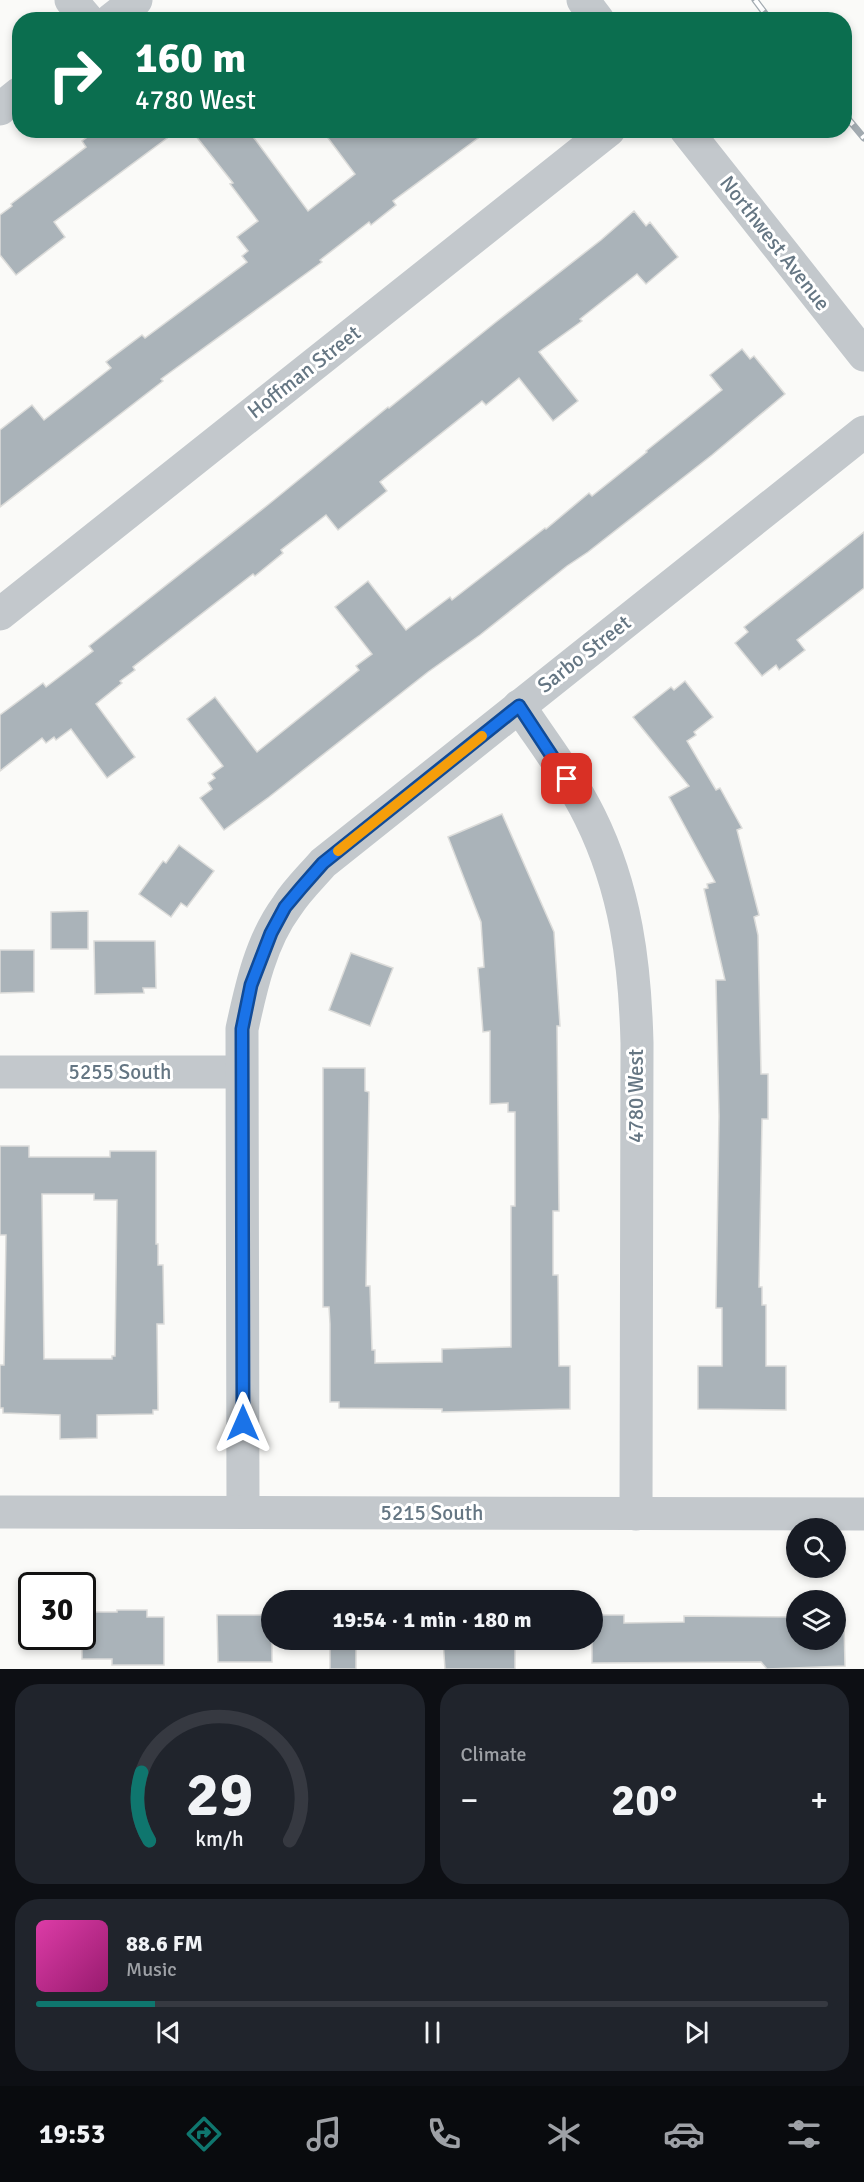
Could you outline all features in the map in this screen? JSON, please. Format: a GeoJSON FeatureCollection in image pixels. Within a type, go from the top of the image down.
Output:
{"type":"FeatureCollection","features":[{"type":"Feature","properties":{"kind":"street"},"geometry":{"type":"LineString","coordinates":[[70,0],[81,12]]}},
{"type":"Feature","properties":{"kind":"street"},"geometry":{"type":"LineString","coordinates":[[121,12],[136,0]]}},
{"type":"Feature","properties":{"kind":"street"},"geometry":{"type":"LineString","coordinates":[[0,109],[12,99]]}},
{"type":"Feature","properties":{"kind":"street","name":"Hoffman Street"},"geometry":{"type":"LineString","coordinates":[[0,614],[599,138]]}},
{"type":"Feature","properties":{"kind":"street","name":"Northwest Avenue"},"geometry":{"type":"LineString","coordinates":[[692,138],[864,355]]}},
{"type":"Feature","properties":{"kind":"street","name":"Sarbo Street"},"geometry":{"type":"LineString","coordinates":[[243,1512],[242,1029],[251,985],[271,933],[285,907],[323,863],[864,432]]}},
{"type":"Feature","properties":{"kind":"street","name":"4780 West"},"geometry":{"type":"LineString","coordinates":[[519,706],[590,817],[613,872],[627,929],[635,987],[637,1044],[636,1514]]}},
{"type":"Feature","properties":{"kind":"street","name":"5255 South"},"geometry":{"type":"LineString","coordinates":[[0,1072],[241,1072]]}},
{"type":"Feature","properties":{"kind":"street","name":"5215 South"},"geometry":{"type":"LineString","coordinates":[[0,1512],[864,1514]]}},
{"type":"Feature","properties":{"kind":"building"},"geometry":{"type":"Polygon","coordinates":[[[86,138],[167,138],[54,222],[65,237],[16,275],[0,255],[0,215],[12,206],[11,204],[86,147],[82,141],[86,138]]]}},
{"type":"Feature","properties":{"kind":"building"},"geometry":{"type":"Polygon","coordinates":[[[197,138],[254,138],[308,211],[355,174],[328,138],[478,138],[393,201],[396,205],[371,225],[369,222],[320,260],[322,262],[161,379],[163,381],[0,507],[0,430],[32,405],[44,420],[111,368],[106,362],[142,335],[145,338],[247,262],[242,256],[248,251],[237,237],[258,221],[230,184],[233,183],[197,138]]]}},
{"type":"Feature","properties":{"kind":"building"},"geometry":{"type":"Polygon","coordinates":[[[634,211],[646,226],[650,222],[678,257],[646,284],[637,274],[580,319],[582,321],[539,352],[578,401],[553,421],[519,378],[486,405],[482,401],[380,482],[387,491],[338,530],[326,515],[281,550],[283,553],[255,576],[253,574],[133,667],[135,670],[120,681],[122,683],[96,704],[135,757],[107,778],[71,729],[56,740],[54,737],[46,743],[42,738],[0,771],[0,715],[43,683],[46,687],[93,651],[89,646],[601,240],[634,211]]]}},
{"type":"Feature","properties":{"kind":"building"},"geometry":{"type":"Polygon","coordinates":[[[742,349],[750,359],[754,356],[785,394],[712,455],[588,552],[224,830],[200,798],[212,789],[208,783],[215,778],[212,774],[223,766],[187,719],[215,697],[257,752],[359,670],[356,666],[372,654],[335,607],[368,581],[406,630],[450,597],[452,600],[546,529],[589,493],[592,496],[722,390],[710,375],[742,349]]]}},
{"type":"Feature","properties":{"kind":"building"},"geometry":{"type":"Polygon","coordinates":[[[864,532],[864,588],[797,640],[805,650],[779,670],[776,665],[762,676],[735,643],[748,632],[744,627],[864,532]]]}},
{"type":"Feature","properties":{"kind":"building"},"geometry":{"type":"Polygon","coordinates":[[[685,681],[713,717],[694,732],[696,735],[687,741],[716,790],[720,788],[742,828],[737,830],[759,915],[754,917],[758,935],[761,1074],[768,1074],[768,1119],[762,1119],[759,1287],[762,1287],[762,1305],[766,1305],[766,1366],[786,1366],[786,1410],[698,1409],[698,1366],[722,1366],[722,1308],[716,1308],[719,1116],[716,980],[725,980],[704,889],[708,888],[707,884],[715,882],[669,797],[689,786],[633,717],[671,687],[674,690],[685,681]]]}},
{"type":"Feature","properties":{"kind":"building"},"geometry":{"type":"Polygon","coordinates":[[[502,814],[554,932],[560,1026],[557,1026],[559,1211],[553,1211],[553,1275],[558,1275],[559,1366],[570,1366],[570,1409],[442,1412],[442,1409],[339,1408],[339,1402],[330,1402],[329,1307],[323,1307],[323,1068],[365,1068],[365,1091],[369,1092],[366,1286],[370,1286],[372,1350],[375,1350],[375,1363],[442,1362],[442,1349],[511,1347],[511,1206],[515,1206],[515,1112],[508,1112],[508,1103],[490,1104],[490,1031],[483,1032],[478,968],[484,967],[481,922],[448,837],[502,814]]]}},
{"type":"Feature","properties":{"kind":"building"},"geometry":{"type":"Polygon","coordinates":[[[179,845],[214,871],[187,907],[181,903],[171,917],[139,894],[163,861],[166,863],[179,845]]]}},
{"type":"Feature","properties":{"kind":"building"},"geometry":{"type":"Polygon","coordinates":[[[88,911],[88,949],[51,949],[51,912],[88,911]]]}},
{"type":"Feature","properties":{"kind":"building"},"geometry":{"type":"Polygon","coordinates":[[[94,941],[155,941],[156,988],[143,988],[144,993],[95,994],[94,941]]]}},
{"type":"Feature","properties":{"kind":"building"},"geometry":{"type":"Polygon","coordinates":[[[0,950],[34,950],[34,992],[0,993],[0,950]]]}},
{"type":"Feature","properties":{"kind":"building"},"geometry":{"type":"Polygon","coordinates":[[[351,953],[393,968],[370,1026],[329,1010],[351,953]]]}},
{"type":"Feature","properties":{"kind":"building"},"geometry":{"type":"Polygon","coordinates":[[[0,1146],[29,1146],[29,1157],[110,1157],[110,1151],[156,1151],[156,1244],[158,1244],[158,1265],[163,1265],[164,1324],[157,1324],[158,1410],[153,1410],[153,1414],[97,1415],[97,1438],[60,1439],[60,1415],[3,1413],[3,1408],[0,1408],[0,1365],[4,1365],[6,1235],[0,1235],[0,1146]],[[42,1194],[44,1359],[112,1359],[112,1356],[115,1356],[117,1200],[94,1200],[94,1194],[42,1194]]]}},
{"type":"Feature","properties":{"kind":"building"},"geometry":{"type":"Polygon","coordinates":[[[117,1610],[147,1610],[147,1617],[164,1617],[164,1665],[112,1665],[112,1659],[82,1659],[82,1650],[96,1650],[96,1612],[117,1612],[117,1610]]]}},
{"type":"Feature","properties":{"kind":"building"},"geometry":{"type":"Polygon","coordinates":[[[217,1615],[261,1615],[261,1650],[272,1650],[272,1662],[218,1662],[217,1615]]]}},
{"type":"Feature","properties":{"kind":"building"},"geometry":{"type":"Polygon","coordinates":[[[603,1615],[624,1615],[624,1623],[684,1622],[684,1616],[786,1617],[786,1650],[845,1650],[845,1666],[767,1669],[761,1662],[592,1663],[592,1650],[603,1650],[603,1615]]]}},
{"type":"Feature","properties":{"kind":"building"},"geometry":{"type":"Polygon","coordinates":[[[330,1650],[356,1650],[356,1669],[330,1669],[330,1650]]]}},
{"type":"Feature","properties":{"kind":"building"},"geometry":{"type":"Polygon","coordinates":[[[444,1650],[515,1650],[515,1669],[445,1669],[444,1650]]]}},
{"type":"Feature","properties":{"kind":"railway"},"geometry":{"type":"LineString","coordinates":[[755,0],[764,12]]}},
{"type":"Feature","properties":{"kind":"railway"},"geometry":{"type":"LineString","coordinates":[[852,124],[864,138]]}},
{"type":"Feature","properties":{"kind":"slow traffic"},"geometry":{"type":"LineString","coordinates":[[338,851],[482,736]]}},
{"type":"Feature","properties":{"kind":"route"},"geometry":{"type":"LineString","coordinates":[[243,1423],[242,1029],[251,985],[271,933],[285,907],[323,863],[519,706],[567,779]]}}]}
